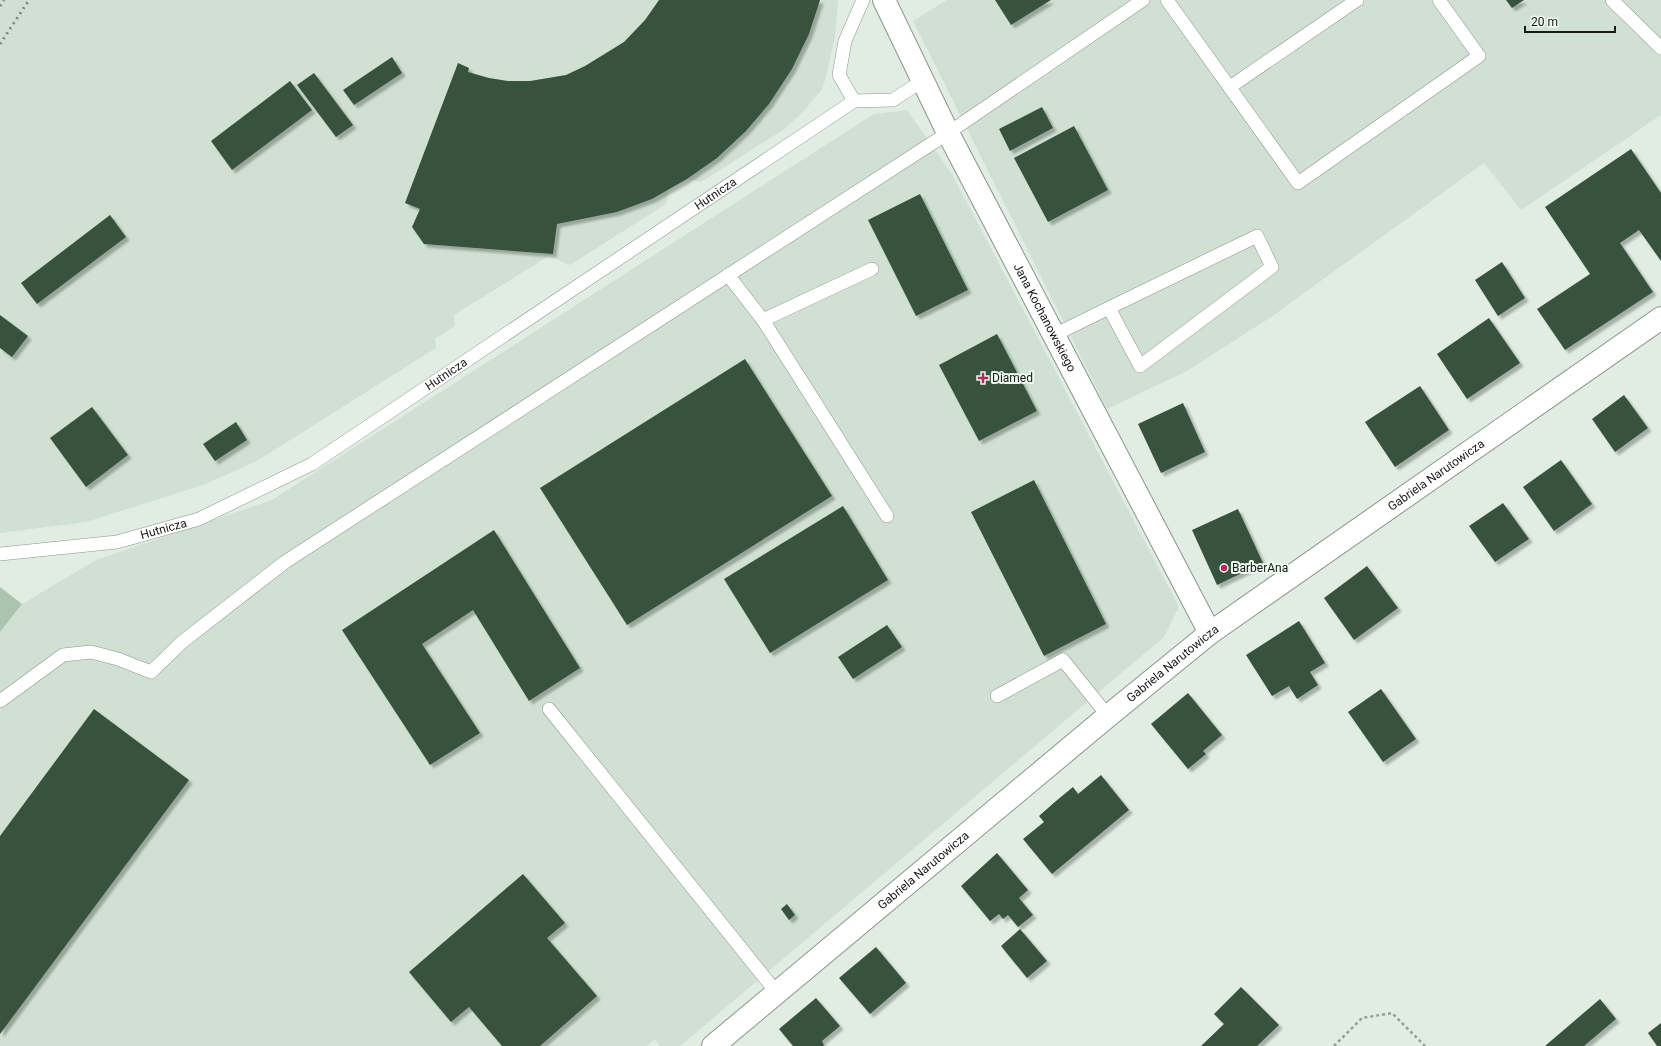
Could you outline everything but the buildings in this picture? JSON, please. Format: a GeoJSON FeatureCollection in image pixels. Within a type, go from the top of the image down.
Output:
{"type":"FeatureCollection","features":[{"type":"Feature","properties":{"kind":"street","name":"Jana Kochanowskiego"},"geometry":{"type":"LineString","coordinates":[[884,0],[948,133],[1210,632]]}},
{"type":"Feature","properties":{"kind":"street","name":"Gabriela Narutowicza"},"geometry":{"type":"LineString","coordinates":[[713,1046],[1210,632],[1661,318]]}},
{"type":"Feature","properties":{"kind":"lane"},"geometry":{"type":"LineString","coordinates":[[862,0],[845,41],[839,75],[854,102],[893,100],[922,81]]}},
{"type":"Feature","properties":{"kind":"lane"},"geometry":{"type":"LineString","coordinates":[[0,701],[63,655],[91,652],[118,659],[151,672],[182,642],[285,562],[948,133],[1143,0]]}},
{"type":"Feature","properties":{"kind":"lane"},"geometry":{"type":"LineString","coordinates":[[1166,0],[1298,183],[1479,56],[1439,0]]}},
{"type":"Feature","properties":{"kind":"lane"},"geometry":{"type":"LineString","coordinates":[[1230,87],[1356,0]]}},
{"type":"Feature","properties":{"kind":"lane"},"geometry":{"type":"LineString","coordinates":[[1612,0],[1661,48]]}},
{"type":"Feature","properties":{"kind":"lane","name":"Hutnicza"},"geometry":{"type":"LineString","coordinates":[[0,554],[117,542],[200,519],[312,464],[854,102]]}},
{"type":"Feature","properties":{"kind":"lane"},"geometry":{"type":"LineString","coordinates":[[1054,335],[1109,308],[1257,236],[1272,267],[1140,366],[1109,308]]}},
{"type":"Feature","properties":{"kind":"lane"},"geometry":{"type":"LineString","coordinates":[[763,320],[872,269]]}},
{"type":"Feature","properties":{"kind":"lane"},"geometry":{"type":"LineString","coordinates":[[728,275],[763,320],[887,516]]}},
{"type":"Feature","properties":{"kind":"lane"},"geometry":{"type":"LineString","coordinates":[[996,696],[1063,660],[1108,716]]}},
{"type":"Feature","properties":{"kind":"lane"},"geometry":{"type":"LineString","coordinates":[[549,709],[776,993]]}},
{"type":"Feature","properties":{"kind":"path"},"geometry":{"type":"LineString","coordinates":[[1334,1046],[1362,1018],[1392,1013],[1425,1046]]}},
{"type":"Feature","properties":{"kind":"shaded area"},"geometry":{"type":"Polygon","coordinates":[[[0,0],[838,0],[835,36],[822,89],[803,112],[783,130],[701,182],[687,179],[669,189],[666,204],[570,265],[549,256],[454,315],[455,326],[435,339],[436,348],[257,461],[203,485],[86,522],[0,533],[0,0]]]}},
{"type":"Feature","properties":{"kind":"shaded area"},"geometry":{"type":"Polygon","coordinates":[[[947,0],[1661,0],[1661,115],[1521,210],[1484,163],[1271,317],[1187,371],[1107,409],[913,21],[947,0]]]}},
{"type":"Feature","properties":{"kind":"shaded area"},"geometry":{"type":"Polygon","coordinates":[[[907,110],[952,174],[1179,607],[1164,637],[680,1046],[660,1046],[655,1039],[646,1046],[0,1046],[0,632],[22,604],[96,560],[272,500],[874,114],[907,110]]]}},
{"type":"Feature","properties":{"kind":"shaded area"},"geometry":{"type":"Polygon","coordinates":[[[0,587],[22,604],[0,632],[0,587]]]}},
{"type":"Feature","properties":{"kind":"railway"},"geometry":{"type":"LineString","coordinates":[[0,6],[4,0]]}},
{"type":"Feature","properties":{"kind":"railway"},"geometry":{"type":"LineString","coordinates":[[0,44],[29,0]]}},
{"type":"Feature","properties":{"kind":"place","name":"Diamed"},"geometry":{"type":"Point","coordinates":[983,378]}},
{"type":"Feature","properties":{"kind":"place","name":"BarberAna"},"geometry":{"type":"Point","coordinates":[1224,568]}}]}
